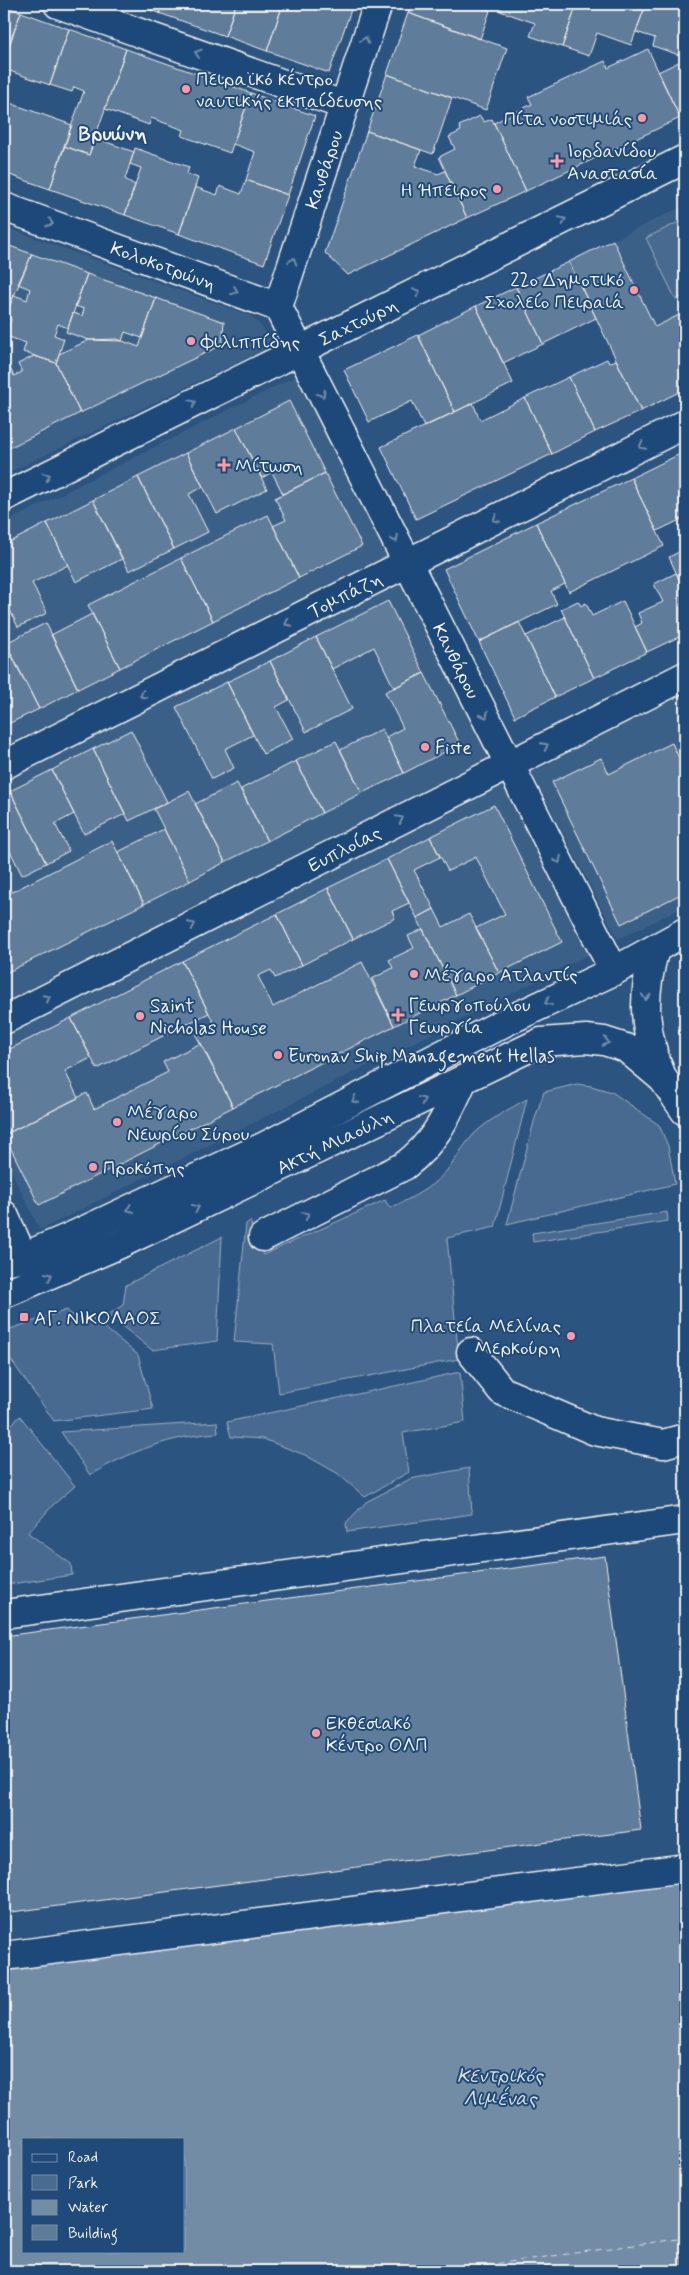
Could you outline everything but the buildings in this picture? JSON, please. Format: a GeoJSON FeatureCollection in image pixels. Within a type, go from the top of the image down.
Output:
{"type":"FeatureCollection","features":[{"type":"Feature","properties":{"kind":"street"},"geometry":{"type":"LineString","coordinates":[[58,4],[343,105]]}},
{"type":"Feature","properties":{"kind":"street","name":"Κανθάρου"},"geometry":{"type":"LineString","coordinates":[[278,307],[343,105],[378,4]]}},
{"type":"Feature","properties":{"kind":"street","name":"Σαχτούρη"},"geometry":{"type":"LineString","coordinates":[[4,497],[685,159]]}},
{"type":"Feature","properties":{"kind":"street","name":"Κολοκοτρώνη"},"geometry":{"type":"LineString","coordinates":[[4,207],[278,307]]}},
{"type":"Feature","properties":{"kind":"street"},"geometry":{"type":"LineString","coordinates":[[278,307],[300,350]]}},
{"type":"Feature","properties":{"kind":"street","name":"Κανθάρου"},"geometry":{"type":"LineString","coordinates":[[300,350],[614,971]]}},
{"type":"Feature","properties":{"kind":"street","name":"Τομπάζη"},"geometry":{"type":"LineString","coordinates":[[4,765],[685,424]]}},
{"type":"Feature","properties":{"kind":"street","name":"Ευπλοίας"},"geometry":{"type":"LineString","coordinates":[[4,1020],[685,676]]}},
{"type":"Feature","properties":{"kind":"street","name":"Ακτή Μιαούλη"},"geometry":{"type":"LineString","coordinates":[[13,1259],[70,1237],[265,1146],[507,1021],[614,971],[685,932]]}},
{"type":"Feature","properties":{"kind":"street","name":"Ακτή Μιαούλη"},"geometry":{"type":"LineString","coordinates":[[655,949],[645,991],[645,1012],[650,1042],[663,1079],[685,1111]]}},
{"type":"Feature","properties":{"kind":"street","name":"Ακτή Μιαούλη"},"geometry":{"type":"LineString","coordinates":[[4,1294],[118,1245],[541,1042],[586,1038],[604,1041],[626,1048],[663,1079]]}},
{"type":"Feature","properties":{"kind":"street"},"geometry":{"type":"LineString","coordinates":[[263,1237],[404,1166],[417,1156],[441,1126],[463,1080]]}},
{"type":"Feature","properties":{"kind":"street"},"geometry":{"type":"LineString","coordinates":[[4,1215],[13,1259]]}},
{"type":"Feature","properties":{"kind":"street"},"geometry":{"type":"LineString","coordinates":[[471,1352],[502,1391],[595,1431],[663,1444],[685,1438]]}},
{"type":"Feature","properties":{"kind":"street"},"geometry":{"type":"LineString","coordinates":[[4,1614],[685,1520]]}},
{"type":"Feature","properties":{"kind":"street"},"geometry":{"type":"LineString","coordinates":[[4,1956],[685,1868]]}},
{"type":"Feature","properties":{"kind":"shaded area","name":"22ο Δημοτικό Σχολείο Πειραιά"},"geometry":{"type":"Polygon","coordinates":[[[685,205],[685,389],[641,411],[569,262],[685,205]]]}},
{"type":"Feature","properties":{"kind":"shaded area"},"geometry":{"type":"Polygon","coordinates":[[[4,227],[251,316],[261,326],[274,345],[4,475],[4,227]]]}},
{"type":"Feature","properties":{"kind":"shaded area"},"geometry":{"type":"Polygon","coordinates":[[[298,375],[592,953],[40,1230],[4,1156],[4,523],[298,375]]]}},
{"type":"Feature","properties":{"kind":"shaded area"},"geometry":{"type":"Polygon","coordinates":[[[685,686],[685,906],[618,939],[528,765],[685,686]]]}},
{"type":"Feature","properties":{"kind":"green space"},"geometry":{"type":"Polygon","coordinates":[[[685,219],[685,295],[676,300],[646,238],[685,219]]]}},
{"type":"Feature","properties":{"kind":"green space"},"geometry":{"type":"Polygon","coordinates":[[[577,1084],[612,1092],[659,1125],[668,1146],[675,1184],[507,1224],[535,1118],[544,1092],[577,1084]]]}},
{"type":"Feature","properties":{"kind":"green space"},"geometry":{"type":"Polygon","coordinates":[[[527,1099],[495,1227],[447,1238],[459,1359],[279,1393],[273,1344],[234,1342],[246,1224],[250,1221],[263,1255],[385,1200],[390,1208],[432,1185],[446,1172],[475,1133],[493,1119],[527,1099]]]}},
{"type":"Feature","properties":{"kind":"green space"},"geometry":{"type":"Polygon","coordinates":[[[667,1212],[668,1221],[533,1242],[532,1233],[667,1212]]]}},
{"type":"Feature","properties":{"kind":"green space"},"geometry":{"type":"Polygon","coordinates":[[[222,1237],[217,1341],[152,1350],[108,1315],[123,1305],[126,1285],[222,1237]]]}},
{"type":"Feature","properties":{"kind":"green space"},"geometry":{"type":"Polygon","coordinates":[[[67,1310],[78,1318],[93,1318],[138,1355],[153,1409],[54,1421],[4,1350],[4,1331],[67,1310]]]}},
{"type":"Feature","properties":{"kind":"green space"},"geometry":{"type":"Polygon","coordinates":[[[460,1372],[465,1422],[403,1433],[409,1472],[365,1497],[337,1473],[305,1455],[263,1439],[231,1437],[227,1422],[460,1372]]]}},
{"type":"Feature","properties":{"kind":"green space"},"geometry":{"type":"Polygon","coordinates":[[[20,1416],[75,1486],[54,1504],[28,1533],[71,1564],[72,1575],[4,1585],[4,1432],[20,1416]]]}},
{"type":"Feature","properties":{"kind":"green space"},"geometry":{"type":"Polygon","coordinates":[[[217,1422],[218,1433],[184,1437],[152,1446],[105,1466],[90,1475],[61,1432],[217,1422]]]}},
{"type":"Feature","properties":{"kind":"green space"},"geometry":{"type":"Polygon","coordinates":[[[469,1468],[472,1514],[347,1532],[346,1523],[366,1502],[410,1479],[469,1468]]]}},
{"type":"Feature","properties":{"kind":"water","name":"Κεντρικός Λιμένας"},"geometry":{"type":"Polygon","coordinates":[[[685,1873],[685,2271],[4,2271],[4,1972],[685,1873]]]}},
{"type":"Feature","properties":{"kind":"ferry route"},"geometry":{"type":"LineString","coordinates":[[443,2271],[685,2238]]}},
{"type":"Feature","properties":{"kind":"place","name":"Πειραϊκό κέντρο ναυτικής εκπαίδευσης"},"geometry":{"type":"Point","coordinates":[186,89]}},
{"type":"Feature","properties":{"kind":"place","name":"Πίτα νοστιμιάς"},"geometry":{"type":"Point","coordinates":[642,118]}},
{"type":"Feature","properties":{"kind":"place","name":"Ιορδανίδου Αναστασία"},"geometry":{"type":"Point","coordinates":[557,161]}},
{"type":"Feature","properties":{"kind":"place","name":"Η Ήπειρος"},"geometry":{"type":"Point","coordinates":[497,189]}},
{"type":"Feature","properties":{"kind":"place","name":"22ο Δημοτικό Σχολείο Πειραιά"},"geometry":{"type":"Point","coordinates":[634,290]}},
{"type":"Feature","properties":{"kind":"place","name":"Φιλιππίδης"},"geometry":{"type":"Point","coordinates":[191,341]}},
{"type":"Feature","properties":{"kind":"place","name":"Μίτωση"},"geometry":{"type":"Point","coordinates":[224,465]}},
{"type":"Feature","properties":{"kind":"place","name":"Fiste"},"geometry":{"type":"Point","coordinates":[425,747]}},
{"type":"Feature","properties":{"kind":"place","name":"Μέγαρο Ατλαντίς"},"geometry":{"type":"Point","coordinates":[414,974]}},
{"type":"Feature","properties":{"kind":"place","name":"Γεωργοπούλου Γεωργία"},"geometry":{"type":"Point","coordinates":[398,1015]}},
{"type":"Feature","properties":{"kind":"place","name":"Saint Nicholas House"},"geometry":{"type":"Point","coordinates":[140,1016]}},
{"type":"Feature","properties":{"kind":"place","name":"Euronav Ship Management Hellas"},"geometry":{"type":"Point","coordinates":[278,1055]}},
{"type":"Feature","properties":{"kind":"place","name":"Μέγαρο Νεωρίου Σύρου"},"geometry":{"type":"Point","coordinates":[117,1122]}},
{"type":"Feature","properties":{"kind":"place","name":"Προκόπης"},"geometry":{"type":"Point","coordinates":[93,1167]}},
{"type":"Feature","properties":{"kind":"place","name":"ΑΓ. ΝΙΚΟΛΑΟΣ"},"geometry":{"type":"Point","coordinates":[24,1317]}},
{"type":"Feature","properties":{"kind":"place","name":"Πλατεία Μελίνας Μερκούρη"},"geometry":{"type":"Point","coordinates":[571,1336]}},
{"type":"Feature","properties":{"kind":"place","name":"Εκθεσιακό Κέντρο ΟΛΠ"},"geometry":{"type":"Point","coordinates":[316,1733]}},
{"type":"Feature","properties":{"kind":"district","name":"Βρυώνη"},"geometry":{"type":"Point","coordinates":[113,133]}}]}
